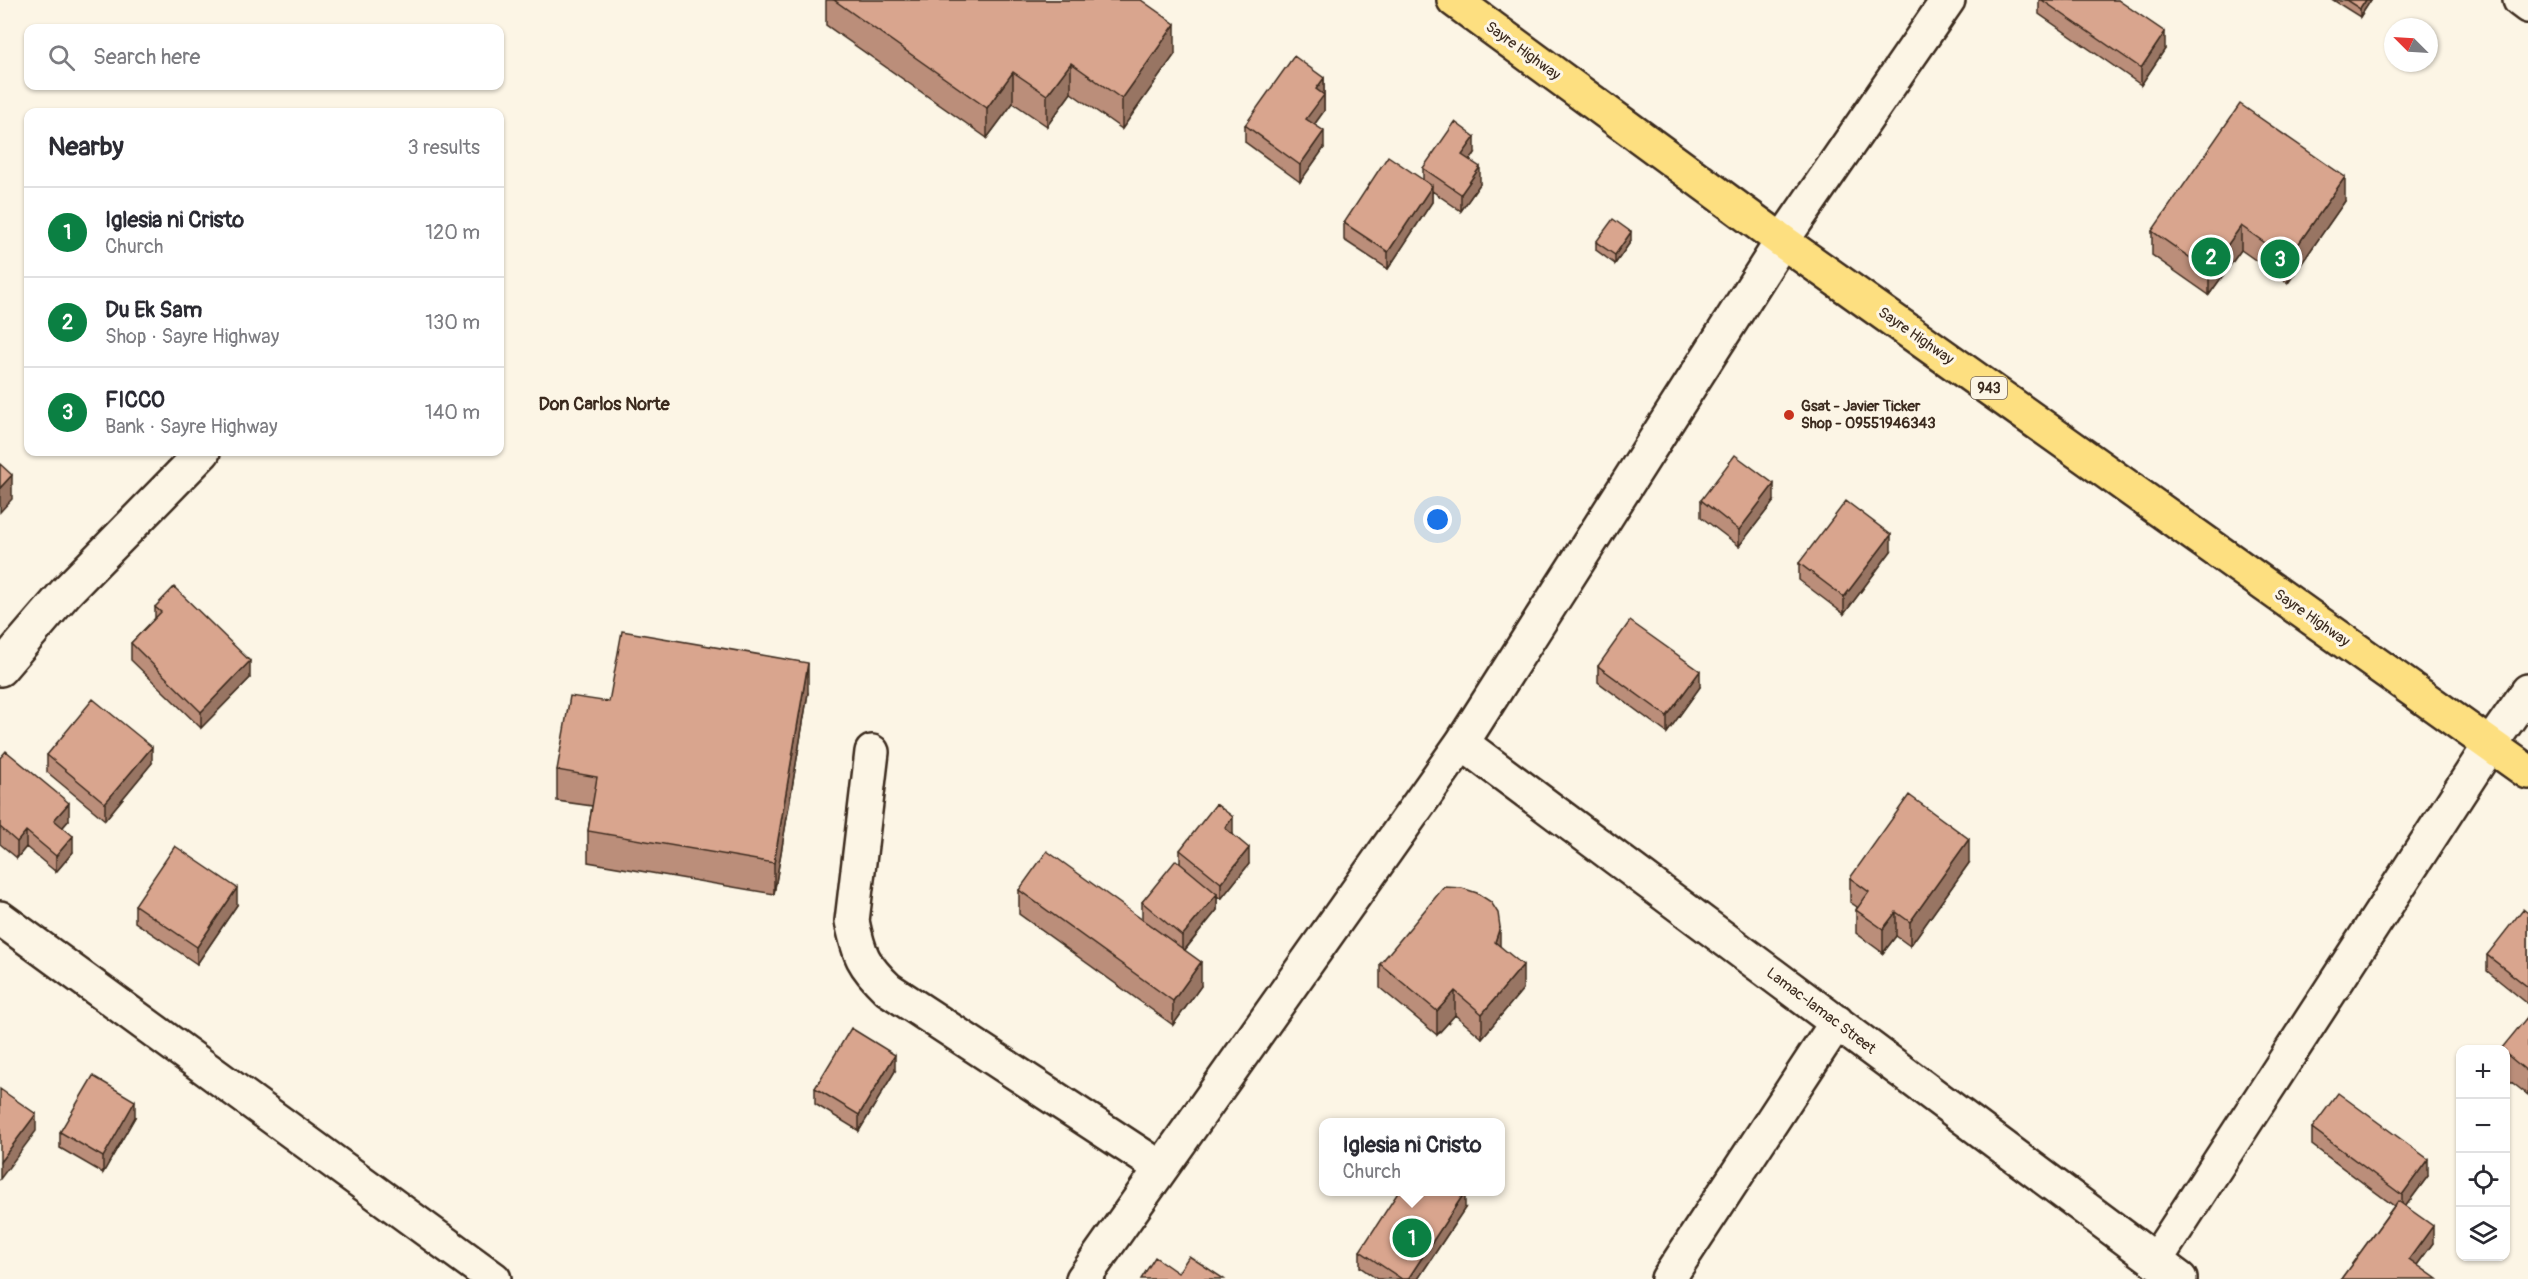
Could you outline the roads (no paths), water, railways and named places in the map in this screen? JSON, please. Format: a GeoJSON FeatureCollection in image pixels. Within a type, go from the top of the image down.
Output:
{"type":"FeatureCollection","features":[{"type":"Feature","properties":{"kind":"highway","name":"Sayre Highway"},"geometry":{"type":"LineString","coordinates":[[1454,0],[1782,241],[2528,772]]}},
{"type":"Feature","properties":{"kind":"street"},"geometry":{"type":"LineString","coordinates":[[1083,1279],[1462,743],[1782,241],[1948,0]]}},
{"type":"Feature","properties":{"kind":"street"},"geometry":{"type":"LineString","coordinates":[[0,669],[66,592],[199,456]]}},
{"type":"Feature","properties":{"kind":"street"},"geometry":{"type":"LineString","coordinates":[[2167,1270],[2490,745],[2528,690]]}},
{"type":"Feature","properties":{"kind":"street","name":"Lamac-lamac Street"},"geometry":{"type":"LineString","coordinates":[[1462,743],[2167,1270]]}},
{"type":"Feature","properties":{"kind":"street"},"geometry":{"type":"LineString","coordinates":[[872,752],[852,921],[858,949],[867,969],[888,989],[1161,1168]]}},
{"type":"Feature","properties":{"kind":"street"},"geometry":{"type":"LineString","coordinates":[[0,918],[494,1279]]}},
{"type":"Feature","properties":{"kind":"street"},"geometry":{"type":"LineString","coordinates":[[1668,1279],[1837,1023]]}},
{"type":"Feature","properties":{"kind":"place","name":"Du Ek Sam"},"geometry":{"type":"Point","coordinates":[2211,257]}},
{"type":"Feature","properties":{"kind":"place","name":"FICCO"},"geometry":{"type":"Point","coordinates":[2280,259]}},
{"type":"Feature","properties":{"kind":"place","name":"Gsat - Javier Ticker Shop - 09551946343"},"geometry":{"type":"Point","coordinates":[1789,415]}},
{"type":"Feature","properties":{"kind":"place","name":"Iglesia ni Cristo"},"geometry":{"type":"Point","coordinates":[1412,1238]}},
{"type":"Feature","properties":{"kind":"district","name":"Don Carlos Norte"},"geometry":{"type":"Point","coordinates":[604,404]}}]}
